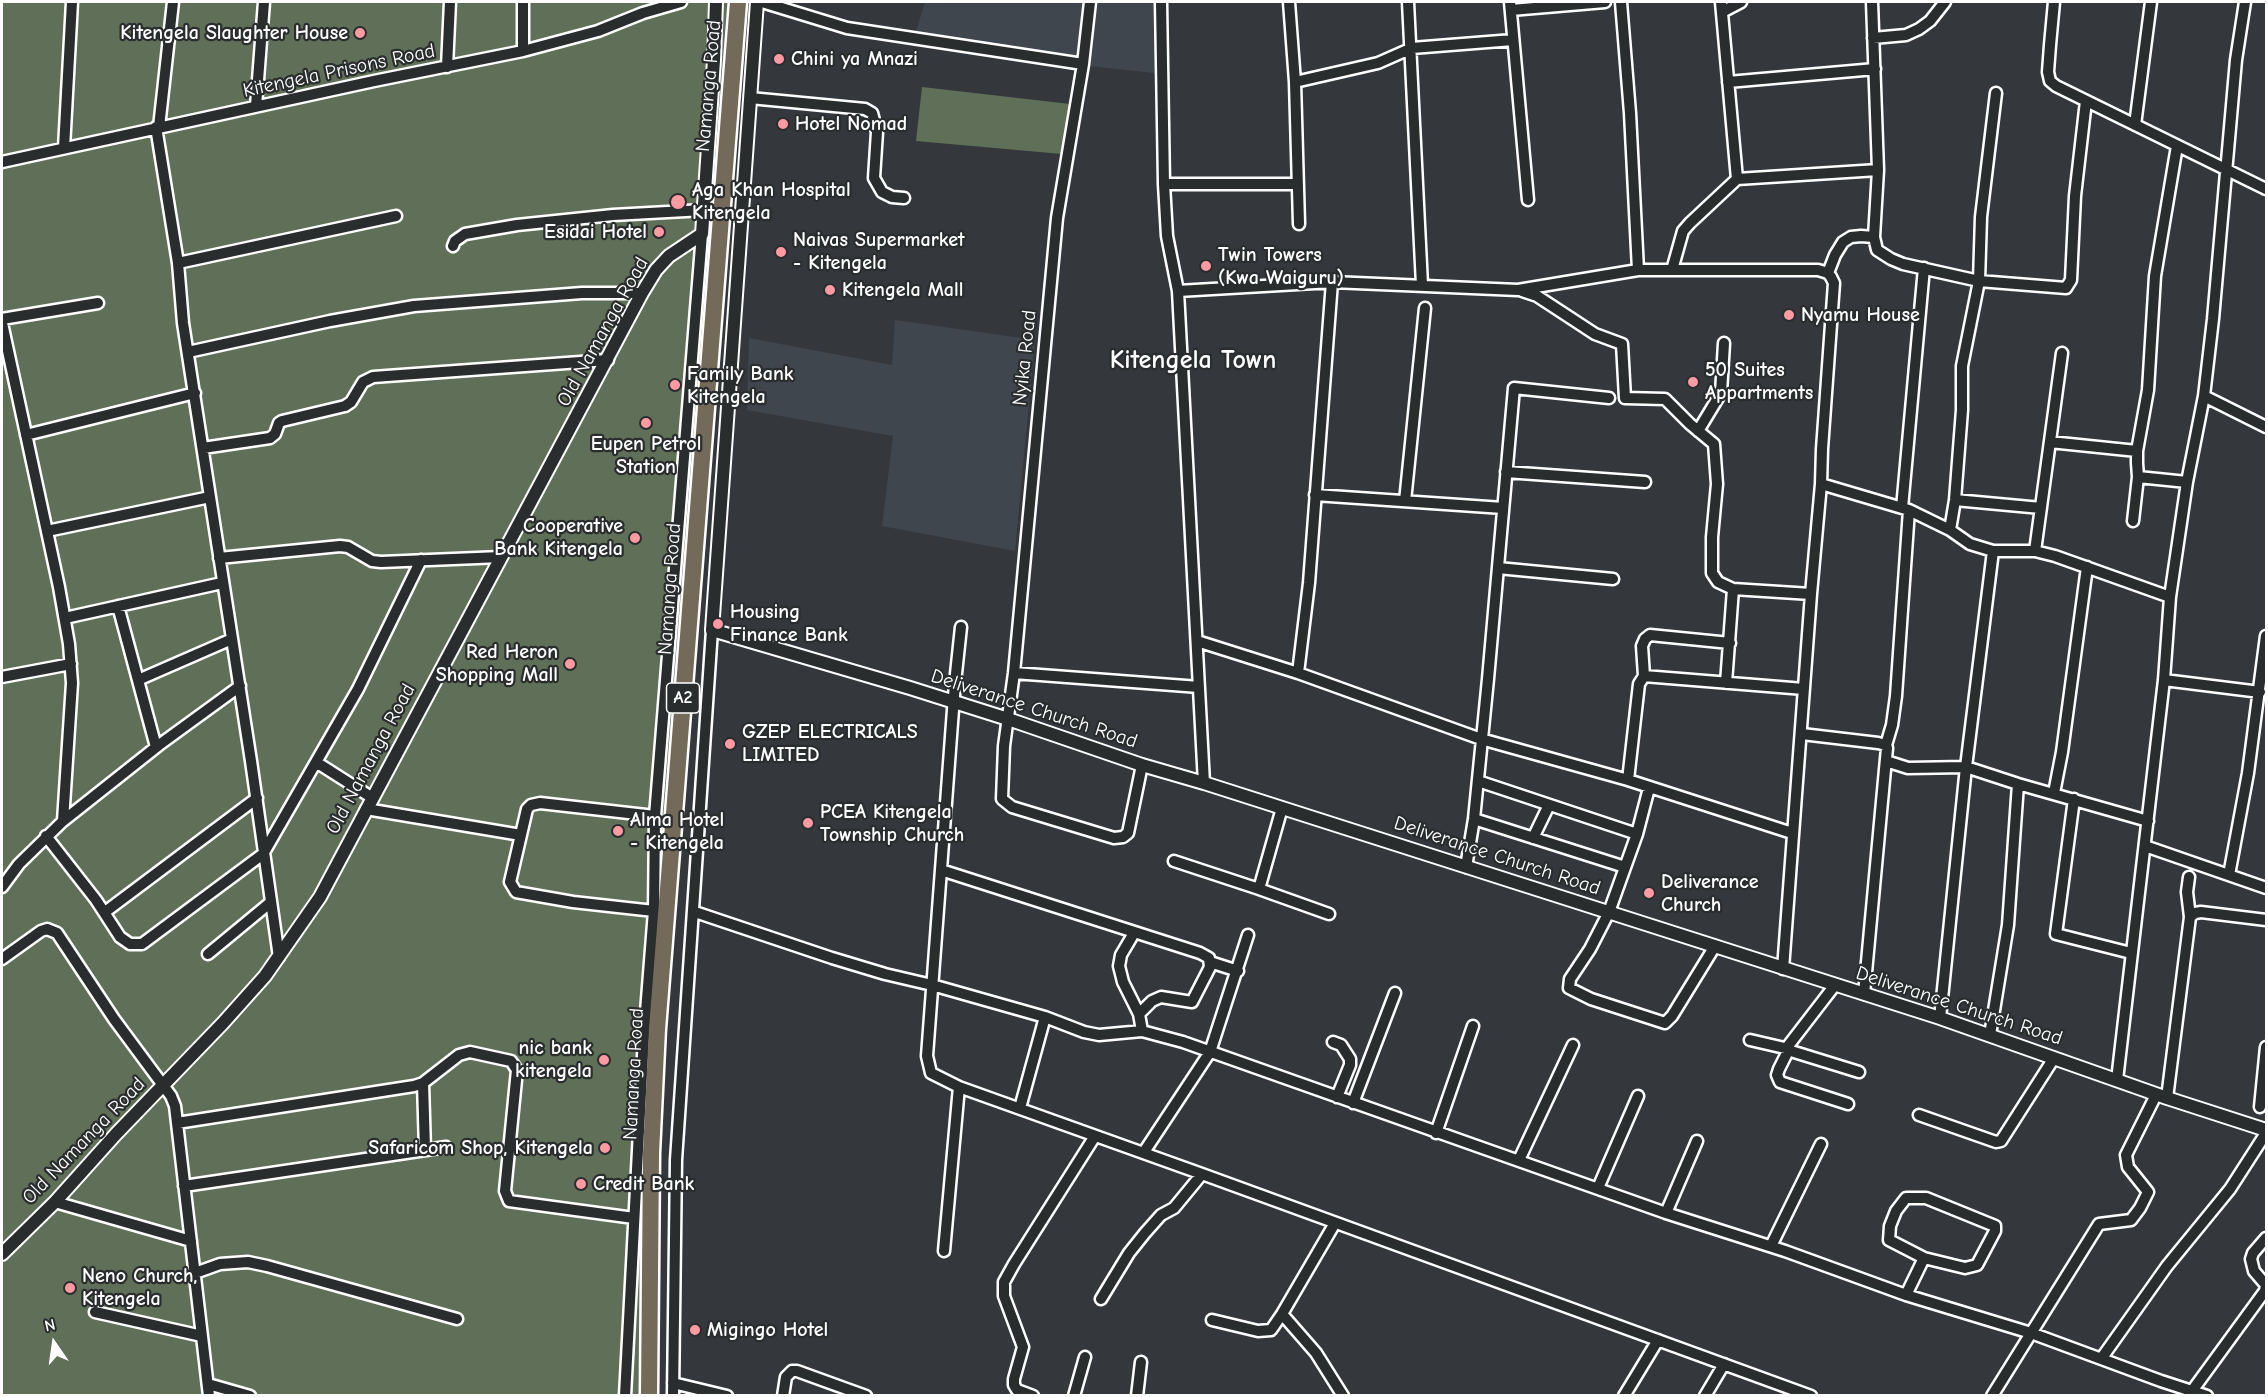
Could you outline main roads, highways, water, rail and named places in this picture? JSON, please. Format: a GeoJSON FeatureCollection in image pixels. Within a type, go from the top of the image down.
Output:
{"type":"FeatureCollection","features":[{"type":"Feature","properties":{"kind":"highway","name":"Namanga Road"},"geometry":{"type":"LineString","coordinates":[[649,1395],[651,1153],[680,616],[701,464],[738,2]]}},
{"type":"Feature","properties":{"kind":"place","name":"Kitengela Slaughter House"},"geometry":{"type":"Point","coordinates":[360,33]}},
{"type":"Feature","properties":{"kind":"place","name":"Chini ya Mnazi"},"geometry":{"type":"Point","coordinates":[779,59]}},
{"type":"Feature","properties":{"kind":"place","name":"Hotel Nomad"},"geometry":{"type":"Point","coordinates":[783,124]}},
{"type":"Feature","properties":{"kind":"place","name":"Aga Khan Hospital Kitengela"},"geometry":{"type":"Point","coordinates":[678,202]}},
{"type":"Feature","properties":{"kind":"place","name":"Esidai Hotel"},"geometry":{"type":"Point","coordinates":[659,232]}},
{"type":"Feature","properties":{"kind":"place","name":"Naivas Supermarket - Kitengela"},"geometry":{"type":"Point","coordinates":[781,252]}},
{"type":"Feature","properties":{"kind":"place","name":"Twin Towers (Kwa Waiguru)"},"geometry":{"type":"Point","coordinates":[1206,266]}},
{"type":"Feature","properties":{"kind":"place","name":"Kitengela Mall"},"geometry":{"type":"Point","coordinates":[830,290]}},
{"type":"Feature","properties":{"kind":"place","name":"Nyamu House"},"geometry":{"type":"Point","coordinates":[1789,315]}},
{"type":"Feature","properties":{"kind":"place","name":"50 Suites Appartments"},"geometry":{"type":"Point","coordinates":[1693,382]}},
{"type":"Feature","properties":{"kind":"place","name":"Family Bank Kitengela"},"geometry":{"type":"Point","coordinates":[675,385]}},
{"type":"Feature","properties":{"kind":"place","name":"Eupen Petrol Station"},"geometry":{"type":"Point","coordinates":[646,423]}},
{"type":"Feature","properties":{"kind":"place","name":"Cooperative Bank Kitengela"},"geometry":{"type":"Point","coordinates":[635,538]}},
{"type":"Feature","properties":{"kind":"place","name":"Housing Finance Bank"},"geometry":{"type":"Point","coordinates":[718,624]}},
{"type":"Feature","properties":{"kind":"place","name":"Red Heron Shopping Mall"},"geometry":{"type":"Point","coordinates":[570,664]}},
{"type":"Feature","properties":{"kind":"place","name":"GZEP ELECTRICALS LIMITED"},"geometry":{"type":"Point","coordinates":[730,744]}},
{"type":"Feature","properties":{"kind":"place","name":"PCEA Kitengela Township Church"},"geometry":{"type":"Point","coordinates":[808,823]}},
{"type":"Feature","properties":{"kind":"place","name":"Alma Hotel - Kitengela"},"geometry":{"type":"Point","coordinates":[618,831]}},
{"type":"Feature","properties":{"kind":"place","name":"Deliverance Church"},"geometry":{"type":"Point","coordinates":[1649,893]}},
{"type":"Feature","properties":{"kind":"place","name":"nic bank kitengela"},"geometry":{"type":"Point","coordinates":[604,1060]}},
{"type":"Feature","properties":{"kind":"place","name":"Safaricom Shop, Kitengela"},"geometry":{"type":"Point","coordinates":[605,1148]}},
{"type":"Feature","properties":{"kind":"place","name":"Credit Bank"},"geometry":{"type":"Point","coordinates":[581,1184]}},
{"type":"Feature","properties":{"kind":"place","name":"Neno Church, Kitengela"},"geometry":{"type":"Point","coordinates":[70,1288]}},
{"type":"Feature","properties":{"kind":"place","name":"Migingo Hotel"},"geometry":{"type":"Point","coordinates":[695,1330]}},
{"type":"Feature","properties":{"kind":"district","name":"Kitengela Town"},"geometry":{"type":"Point","coordinates":[1193,361]}}]}
